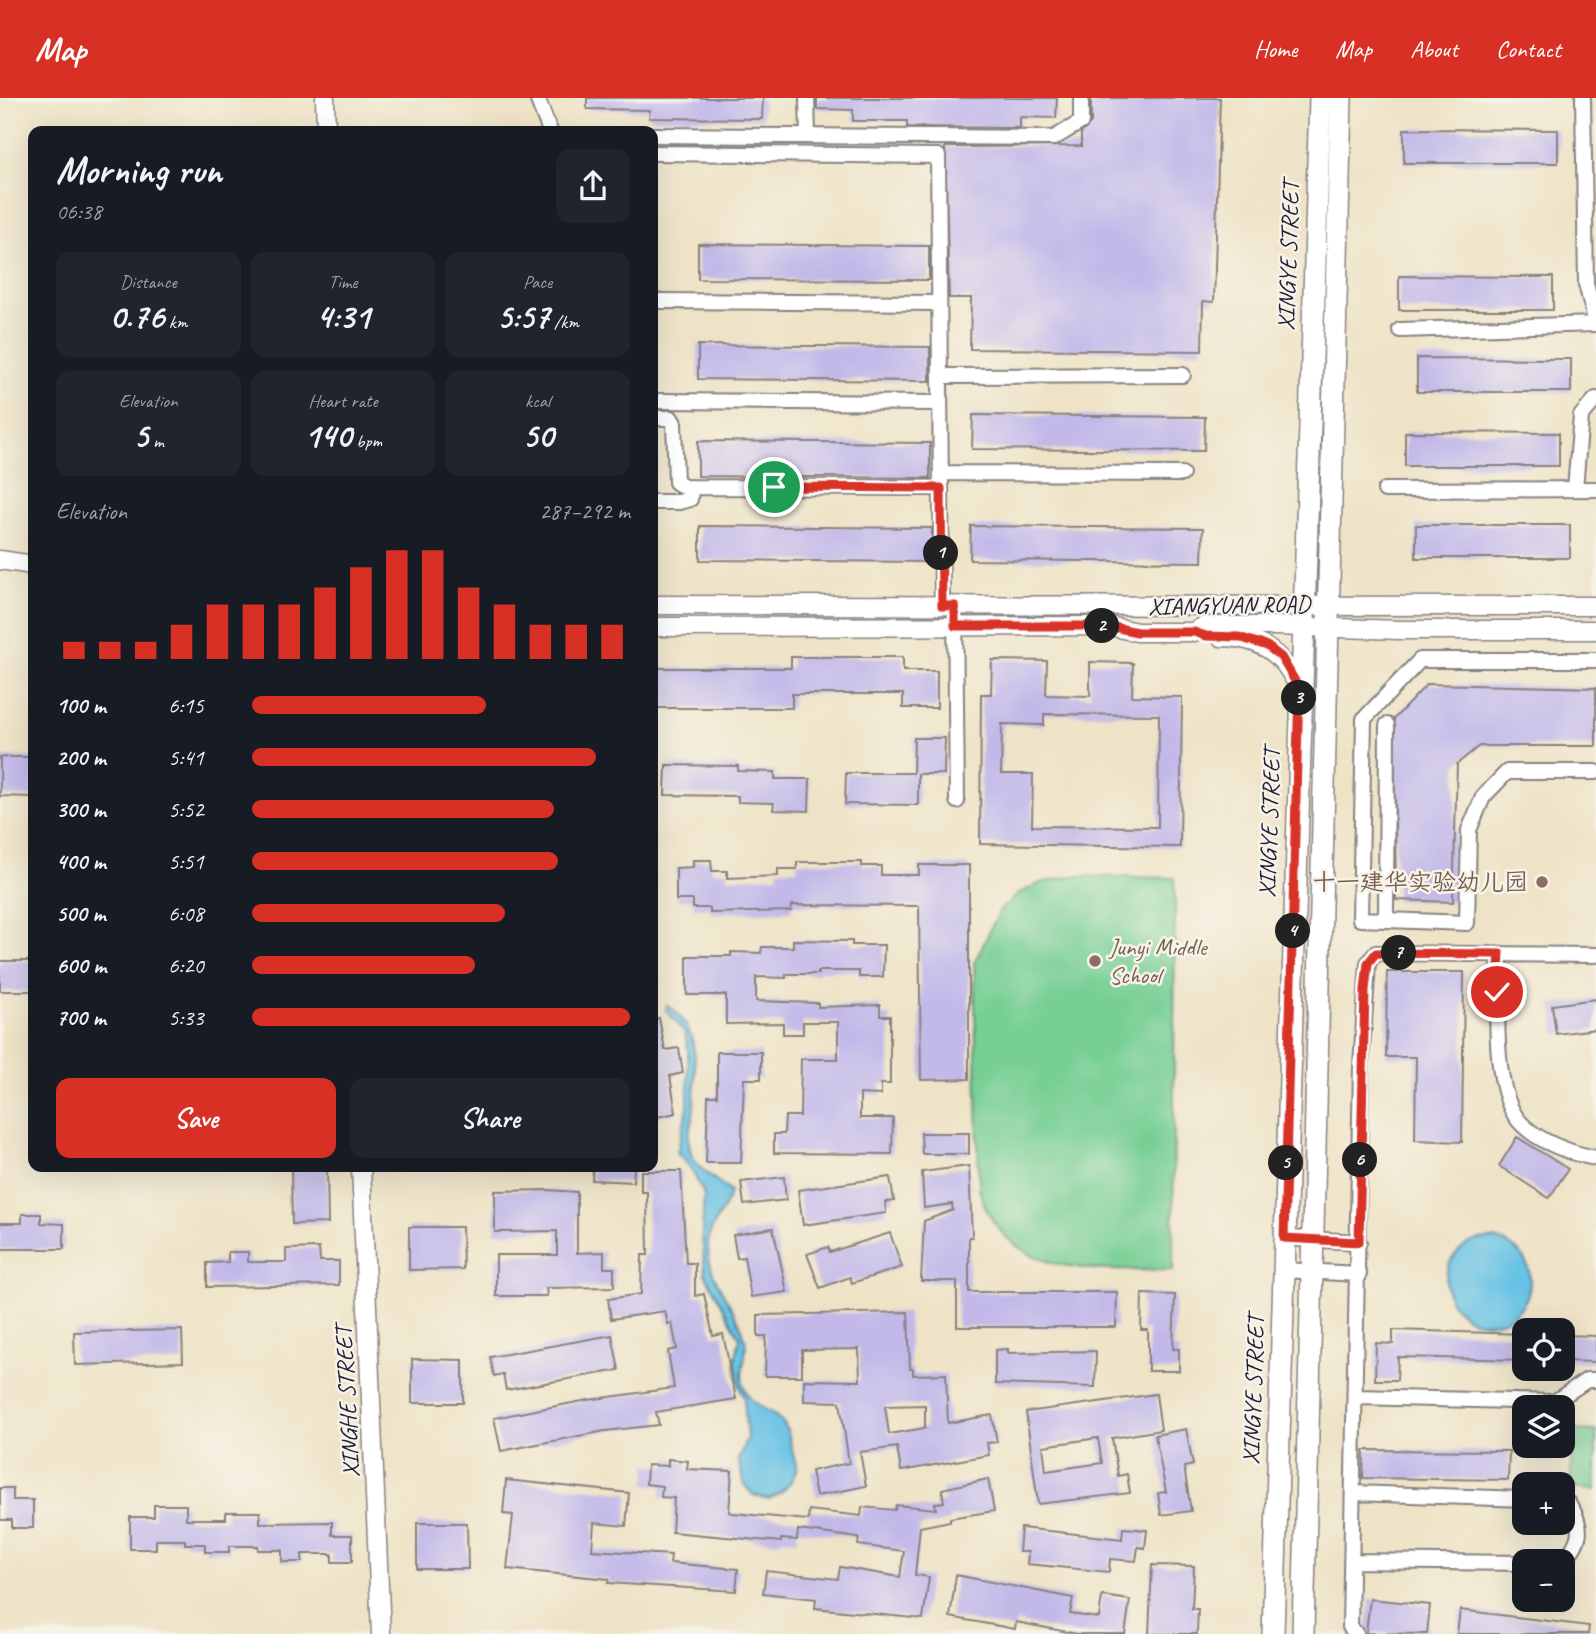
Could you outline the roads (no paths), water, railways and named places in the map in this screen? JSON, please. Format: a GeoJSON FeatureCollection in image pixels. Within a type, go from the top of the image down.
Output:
{"type":"FeatureCollection","features":[{"type":"Feature","properties":{"kind":"main road","name":"XINGYE STREET"},"geometry":{"type":"LineString","coordinates":[[1273,1634],[1301,616],[1320,98]]}},
{"type":"Feature","properties":{"kind":"main road","name":"XINGYE STREET"},"geometry":{"type":"LineString","coordinates":[[1303,1634],[1340,98]]}},
{"type":"Feature","properties":{"kind":"street"},"geometry":{"type":"LineString","coordinates":[[325,98],[326,126]]}},
{"type":"Feature","properties":{"kind":"street"},"geometry":{"type":"LineString","coordinates":[[537,98],[548,126]]}},
{"type":"Feature","properties":{"kind":"street"},"geometry":{"type":"LineString","coordinates":[[807,98],[808,136]]}},
{"type":"Feature","properties":{"kind":"street"},"geometry":{"type":"LineString","coordinates":[[658,135],[1054,138],[1081,122],[1081,98]]}},
{"type":"Feature","properties":{"kind":"street"},"geometry":{"type":"LineString","coordinates":[[1400,330],[1596,323],[1586,284],[1591,250],[1583,98]]}},
{"type":"Feature","properties":{"kind":"street"},"geometry":{"type":"LineString","coordinates":[[658,153],[937,156],[941,480],[948,606],[955,626],[957,801]]}},
{"type":"Feature","properties":{"kind":"street"},"geometry":{"type":"LineString","coordinates":[[658,301],[939,303]]}},
{"type":"Feature","properties":{"kind":"street"},"geometry":{"type":"LineString","coordinates":[[940,376],[1183,375]]}},
{"type":"Feature","properties":{"kind":"street"},"geometry":{"type":"LineString","coordinates":[[1575,489],[1581,416],[1596,399]]}},
{"type":"Feature","properties":{"kind":"street"},"geometry":{"type":"LineString","coordinates":[[658,401],[940,403]]}},
{"type":"Feature","properties":{"kind":"street"},"geometry":{"type":"LineString","coordinates":[[658,418],[671,418],[676,482],[691,487],[1182,474]]}},
{"type":"Feature","properties":{"kind":"street"},"geometry":{"type":"LineString","coordinates":[[658,502],[690,499],[691,487]]}},
{"type":"Feature","properties":{"kind":"street"},"geometry":{"type":"LineString","coordinates":[[1385,490],[1596,489]]}},
{"type":"Feature","properties":{"kind":"street"},"geometry":{"type":"LineString","coordinates":[[0,560],[28,564]]}},
{"type":"Feature","properties":{"kind":"street","name":"XIANGYUAN ROAD"},"geometry":{"type":"LineString","coordinates":[[658,605],[948,606],[1301,616],[1328,628],[1596,630]]}},
{"type":"Feature","properties":{"kind":"street","name":"XIANGYUAN ROAD"},"geometry":{"type":"LineString","coordinates":[[658,627],[1109,626],[1137,632],[1194,632],[1204,626],[1301,616],[1329,606],[1596,606]]}},
{"type":"Feature","properties":{"kind":"street"},"geometry":{"type":"LineString","coordinates":[[1194,632],[1206,636],[1239,637],[1267,646],[1290,668],[1299,688]]}},
{"type":"Feature","properties":{"kind":"street"},"geometry":{"type":"LineString","coordinates":[[1596,660],[1420,660],[1364,719],[1360,919],[1467,923],[1469,830],[1483,797],[1507,772],[1596,772]]}},
{"type":"Feature","properties":{"kind":"street"},"geometry":{"type":"LineString","coordinates":[[1386,920],[1387,725]]}},
{"type":"Feature","properties":{"kind":"street"},"geometry":{"type":"LineString","coordinates":[[1356,1634],[1350,1627],[1361,1065],[1368,963],[1376,953],[1596,955]]}},
{"type":"Feature","properties":{"kind":"street"},"geometry":{"type":"LineString","coordinates":[[1500,954],[1497,1042],[1502,1079],[1519,1121],[1548,1141],[1581,1155],[1596,1158]]}},
{"type":"Feature","properties":{"kind":"street","name":"XINGHE STREET"},"geometry":{"type":"LineString","coordinates":[[361,1172],[381,1634]]}},
{"type":"Feature","properties":{"kind":"street"},"geometry":{"type":"LineString","coordinates":[[1284,1238],[1359,1242]]}},
{"type":"Feature","properties":{"kind":"street"},"geometry":{"type":"LineString","coordinates":[[1283,1270],[1359,1274]]}},
{"type":"Feature","properties":{"kind":"street"},"geometry":{"type":"LineString","coordinates":[[1356,1398],[1554,1402],[1587,1380],[1596,1380]]}},
{"type":"Feature","properties":{"kind":"street"},"geometry":{"type":"LineString","coordinates":[[1354,1493],[1512,1499]]}},
{"type":"Feature","properties":{"kind":"street"},"geometry":{"type":"LineString","coordinates":[[1575,1514],[1581,1534],[1575,1549]]}},
{"type":"Feature","properties":{"kind":"street"},"geometry":{"type":"LineString","coordinates":[[1352,1561],[1512,1563]]}},
{"type":"Feature","properties":{"kind":"water"},"geometry":{"type":"Polygon","coordinates":[[[667,1005],[686,1025],[694,1051],[694,1107],[689,1136],[690,1148],[699,1166],[730,1192],[711,1231],[708,1245],[712,1271],[736,1316],[745,1340],[743,1385],[753,1402],[778,1418],[785,1426],[797,1467],[787,1487],[769,1499],[753,1495],[744,1484],[738,1459],[747,1439],[744,1398],[738,1383],[735,1361],[740,1338],[705,1274],[702,1236],[704,1194],[690,1167],[677,1152],[688,1107],[688,1051],[685,1033],[666,1010],[667,1005]]]}},
{"type":"Feature","properties":{"kind":"water"},"geometry":{"type":"Polygon","coordinates":[[[1480,1239],[1496,1239],[1512,1246],[1523,1257],[1530,1273],[1527,1297],[1518,1311],[1496,1323],[1480,1323],[1464,1316],[1453,1305],[1446,1289],[1446,1273],[1453,1257],[1464,1246],[1480,1239]]]}},
{"type":"Feature","properties":{"kind":"place","name":"十一建华实验幼儿园"},"geometry":{"type":"Point","coordinates":[1542,882]}},
{"type":"Feature","properties":{"kind":"place","name":"Junyi Middle School"},"geometry":{"type":"Point","coordinates":[1095,961]}}]}
